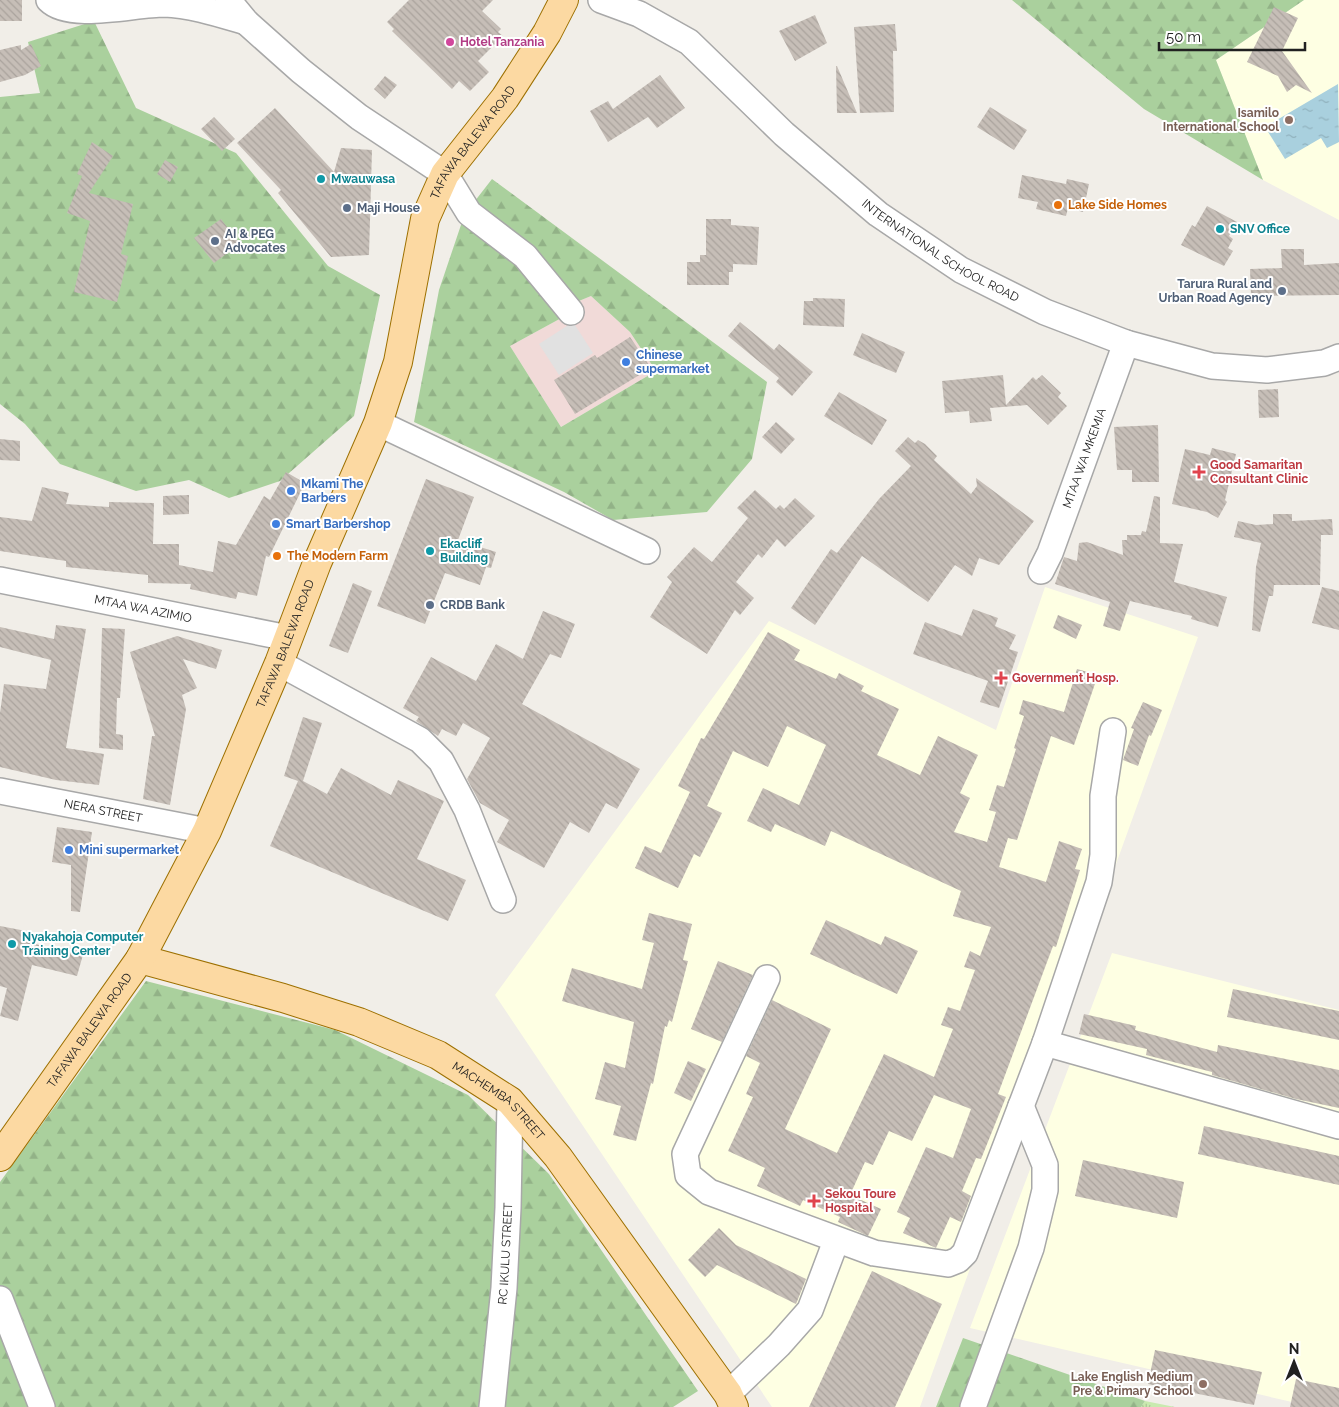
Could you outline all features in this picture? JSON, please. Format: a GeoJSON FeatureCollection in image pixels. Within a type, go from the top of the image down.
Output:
{"type":"FeatureCollection","features":[{"type":"Feature","properties":{"kind":"main road","name":"TAFAWA BALEWA ROAD"},"geometry":{"type":"LineString","coordinates":[[0,1157],[140,959],[207,831],[283,650],[317,563],[378,423],[398,362],[425,219],[445,174],[505,98],[547,33],[564,0]]}},
{"type":"Feature","properties":{"kind":"main road","name":"MACHEMBA STREET"},"geometry":{"type":"LineString","coordinates":[[140,959],[282,998],[359,1022],[438,1055],[510,1101],[558,1157],[731,1401]]}},
{"type":"Feature","properties":{"kind":"street"},"geometry":{"type":"LineString","coordinates":[[49,0],[56,7],[79,11],[165,4],[206,9],[246,22]]}},
{"type":"Feature","properties":{"kind":"street"},"geometry":{"type":"LineString","coordinates":[[228,0],[246,22],[301,71],[359,117],[445,174],[469,213],[525,256],[571,312]]}},
{"type":"Feature","properties":{"kind":"street","name":"INTERNATIONAL SCHOOL ROAD"},"geometry":{"type":"LineString","coordinates":[[601,0],[639,14],[690,42],[784,134],[878,214],[961,270],[1045,312],[1126,343],[1212,366],[1267,370],[1324,363],[1339,357]]}},
{"type":"Feature","properties":{"kind":"street","name":"MTAA WA MKEMIA"},"geometry":{"type":"LineString","coordinates":[[1041,571],[1050,553],[1126,343]]}},
{"type":"Feature","properties":{"kind":"street"},"geometry":{"type":"LineString","coordinates":[[378,423],[647,551]]}},
{"type":"Feature","properties":{"kind":"street","name":"MTAA WA AZIMIO"},"geometry":{"type":"LineString","coordinates":[[0,580],[283,650],[420,740],[441,761],[467,810],[502,900]]}},
{"type":"Feature","properties":{"kind":"street"},"geometry":{"type":"LineString","coordinates":[[767,978],[685,1154],[688,1175],[709,1192],[836,1241],[874,1253],[948,1264],[958,1260],[965,1253],[1046,1043],[1099,882],[1102,856],[1103,796],[1113,731]]}},
{"type":"Feature","properties":{"kind":"street","name":"NERA STREET"},"geometry":{"type":"LineString","coordinates":[[0,791],[207,831]]}},
{"type":"Feature","properties":{"kind":"street"},"geometry":{"type":"LineString","coordinates":[[1046,1043],[1339,1126]]}},
{"type":"Feature","properties":{"kind":"street","name":"RC IKULU STREET"},"geometry":{"type":"LineString","coordinates":[[492,1407],[504,1288],[510,1101]]}},
{"type":"Feature","properties":{"kind":"street"},"geometry":{"type":"LineString","coordinates":[[973,1407],[1031,1248],[1045,1190],[1045,1165],[1021,1106]]}},
{"type":"Feature","properties":{"kind":"street"},"geometry":{"type":"LineString","coordinates":[[731,1401],[810,1310],[836,1241]]}},
{"type":"Feature","properties":{"kind":"street"},"geometry":{"type":"LineString","coordinates":[[2,1305],[42,1407]]}},
{"type":"Feature","properties":{"kind":"shaded area","name":"Isamilo International School"},"geometry":{"type":"Polygon","coordinates":[[[1304,0],[1339,0],[1339,220],[1263,180],[1216,60],[1304,0]]]}},
{"type":"Feature","properties":{"kind":"shaded area"},"geometry":{"type":"Polygon","coordinates":[[[591,296],[630,332],[656,371],[561,427],[510,346],[565,316],[574,303],[591,296]]]}},
{"type":"Feature","properties":{"kind":"shaded area"},"geometry":{"type":"Polygon","coordinates":[[[573,322],[593,353],[559,375],[539,344],[573,322]]]}},
{"type":"Feature","properties":{"kind":"shaded area","name":"Sekou Toure Hospital"},"geometry":{"type":"Polygon","coordinates":[[[1045,587],[1198,637],[920,1407],[772,1407],[495,995],[769,621],[996,730],[1045,587]]]}},
{"type":"Feature","properties":{"kind":"shaded area"},"geometry":{"type":"Polygon","coordinates":[[[1112,953],[1339,1010],[1339,1407],[1314,1407],[970,1328],[1112,953]]]}},
{"type":"Feature","properties":{"kind":"green space"},"geometry":{"type":"Polygon","coordinates":[[[1012,0],[1304,0],[1216,60],[1263,180],[1144,109],[1012,0]]]}},
{"type":"Feature","properties":{"kind":"green space"},"geometry":{"type":"Polygon","coordinates":[[[94,21],[136,108],[236,153],[328,266],[380,295],[354,416],[280,481],[229,498],[189,480],[136,491],[60,464],[25,424],[0,404],[0,97],[40,93],[28,42],[94,21]]]}},
{"type":"Feature","properties":{"kind":"green space"},"geometry":{"type":"Polygon","coordinates":[[[492,179],[767,382],[752,459],[707,512],[613,520],[564,492],[414,422],[439,290],[463,219],[524,261],[565,316],[510,346],[561,427],[656,371],[630,332],[591,296],[574,303],[471,206],[492,179]]]}},
{"type":"Feature","properties":{"kind":"green space"},"geometry":{"type":"Polygon","coordinates":[[[146,981],[335,1030],[468,1095],[549,1174],[698,1391],[673,1407],[0,1407],[0,1182],[146,981]]]}},
{"type":"Feature","properties":{"kind":"green space"},"geometry":{"type":"Polygon","coordinates":[[[963,1338],[1145,1401],[1141,1407],[936,1407],[963,1338]]]}},
{"type":"Feature","properties":{"kind":"green space"},"geometry":{"type":"Polygon","coordinates":[[[1145,1401],[1175,1407],[1141,1407],[1145,1401]]]}},
{"type":"Feature","properties":{"kind":"water"},"geometry":{"type":"Polygon","coordinates":[[[1338,84],[1339,142],[1327,148],[1321,138],[1285,159],[1265,127],[1338,84]]]}},
{"type":"Feature","properties":{"kind":"building"},"geometry":{"type":"Polygon","coordinates":[[[0,0],[22,0],[22,21],[0,21],[0,0]]]}},
{"type":"Feature","properties":{"kind":"building","name":"Hotel Tanzania"},"geometry":{"type":"Polygon","coordinates":[[[409,0],[493,0],[482,11],[501,29],[498,32],[503,36],[478,61],[489,72],[470,91],[459,81],[452,89],[392,31],[394,29],[387,22],[409,0]]]}},
{"type":"Feature","properties":{"kind":"building"},"geometry":{"type":"Polygon","coordinates":[[[1274,7],[1298,18],[1282,51],[1312,93],[1296,85],[1287,92],[1278,76],[1247,62],[1274,7]]]}},
{"type":"Feature","properties":{"kind":"building"},"geometry":{"type":"Polygon","coordinates":[[[815,15],[827,43],[795,61],[779,31],[815,15]]]}},
{"type":"Feature","properties":{"kind":"building"},"geometry":{"type":"Polygon","coordinates":[[[895,24],[897,51],[893,51],[894,112],[860,113],[854,27],[895,24]]]}},
{"type":"Feature","properties":{"kind":"building"},"geometry":{"type":"Polygon","coordinates":[[[31,44],[41,66],[25,75],[0,82],[0,50],[21,45],[21,50],[31,44]]]}},
{"type":"Feature","properties":{"kind":"building"},"geometry":{"type":"Polygon","coordinates":[[[837,66],[857,113],[837,113],[837,66]]]}},
{"type":"Feature","properties":{"kind":"building"},"geometry":{"type":"Polygon","coordinates":[[[660,75],[685,108],[657,128],[648,117],[608,142],[590,111],[608,101],[613,109],[660,75]]]}},
{"type":"Feature","properties":{"kind":"building"},"geometry":{"type":"Polygon","coordinates":[[[385,76],[397,85],[385,99],[374,89],[385,76]]]}},
{"type":"Feature","properties":{"kind":"building"},"geometry":{"type":"Polygon","coordinates":[[[990,107],[1027,130],[1014,150],[977,127],[990,107]]]}},
{"type":"Feature","properties":{"kind":"building","name":"Mwauwasa"},"geometry":{"type":"Polygon","coordinates":[[[275,108],[334,172],[341,148],[372,150],[369,255],[331,257],[278,193],[281,190],[237,143],[275,108]]]}},
{"type":"Feature","properties":{"kind":"building"},"geometry":{"type":"Polygon","coordinates":[[[214,117],[235,139],[222,151],[201,129],[214,117]]]}},
{"type":"Feature","properties":{"kind":"building"},"geometry":{"type":"Polygon","coordinates":[[[92,142],[113,156],[89,193],[133,204],[121,254],[128,256],[117,302],[74,292],[90,221],[67,213],[82,176],[77,174],[92,142]]]}},
{"type":"Feature","properties":{"kind":"building"},"geometry":{"type":"Polygon","coordinates":[[[165,160],[178,167],[170,182],[157,174],[165,160]]]}},
{"type":"Feature","properties":{"kind":"building"},"geometry":{"type":"Polygon","coordinates":[[[1022,175],[1066,184],[1067,179],[1089,184],[1083,212],[1068,208],[1066,216],[1036,209],[1038,202],[1018,198],[1022,175]]]}},
{"type":"Feature","properties":{"kind":"building"},"geometry":{"type":"Polygon","coordinates":[[[1207,206],[1237,222],[1229,236],[1233,239],[1228,248],[1233,251],[1224,266],[1181,245],[1192,225],[1195,227],[1207,206]]]}},
{"type":"Feature","properties":{"kind":"building"},"geometry":{"type":"Polygon","coordinates":[[[221,219],[240,244],[214,263],[194,238],[221,219]]]}},
{"type":"Feature","properties":{"kind":"building"},"geometry":{"type":"Polygon","coordinates":[[[706,219],[731,219],[731,225],[759,227],[757,265],[733,264],[733,272],[729,272],[729,285],[687,285],[687,262],[700,262],[700,255],[706,255],[706,219]]]}},
{"type":"Feature","properties":{"kind":"building"},"geometry":{"type":"Polygon","coordinates":[[[1281,249],[1304,249],[1304,265],[1339,263],[1339,295],[1251,296],[1250,269],[1282,268],[1281,249]]]}},
{"type":"Feature","properties":{"kind":"building"},"geometry":{"type":"Polygon","coordinates":[[[813,298],[845,299],[844,327],[803,325],[804,301],[813,301],[813,298]]]}},
{"type":"Feature","properties":{"kind":"building"},"geometry":{"type":"Polygon","coordinates":[[[740,322],[774,350],[779,344],[813,372],[792,396],[776,382],[779,378],[728,336],[740,322]]]}},
{"type":"Feature","properties":{"kind":"building"},"geometry":{"type":"Polygon","coordinates":[[[862,333],[905,352],[896,373],[853,355],[862,333]]]}},
{"type":"Feature","properties":{"kind":"building"},"geometry":{"type":"Polygon","coordinates":[[[630,337],[651,368],[575,414],[554,380],[595,355],[597,358],[630,337]]]}},
{"type":"Feature","properties":{"kind":"building"},"geometry":{"type":"Polygon","coordinates":[[[1003,375],[1006,405],[1033,377],[1036,380],[1042,375],[1061,393],[1058,397],[1067,406],[1048,425],[1027,405],[990,408],[992,421],[970,423],[969,411],[945,413],[942,381],[1003,375]]]}},
{"type":"Feature","properties":{"kind":"building"},"geometry":{"type":"Polygon","coordinates":[[[1278,389],[1279,417],[1259,418],[1258,390],[1278,389]]]}},
{"type":"Feature","properties":{"kind":"building"},"geometry":{"type":"Polygon","coordinates":[[[839,392],[887,420],[872,445],[824,416],[839,392]]]}},
{"type":"Feature","properties":{"kind":"building"},"geometry":{"type":"Polygon","coordinates":[[[776,422],[795,439],[781,454],[762,437],[776,422]]]}},
{"type":"Feature","properties":{"kind":"building"},"geometry":{"type":"Polygon","coordinates":[[[1158,425],[1159,482],[1132,482],[1132,470],[1117,470],[1114,427],[1158,425]]]}},
{"type":"Feature","properties":{"kind":"building"},"geometry":{"type":"Polygon","coordinates":[[[908,437],[915,443],[918,440],[925,444],[937,456],[934,460],[971,494],[977,486],[976,478],[1034,521],[999,565],[979,558],[972,576],[955,565],[928,602],[862,556],[815,625],[791,608],[831,549],[837,553],[879,499],[911,466],[895,451],[908,437]]]}},
{"type":"Feature","properties":{"kind":"building"},"geometry":{"type":"Polygon","coordinates":[[[0,439],[20,441],[20,461],[0,460],[0,439]]]}},
{"type":"Feature","properties":{"kind":"building"},"geometry":{"type":"Polygon","coordinates":[[[1212,448],[1236,454],[1225,500],[1227,502],[1218,518],[1207,512],[1172,504],[1185,449],[1210,455],[1212,448]]]}},
{"type":"Feature","properties":{"kind":"building"},"geometry":{"type":"Polygon","coordinates":[[[286,472],[305,483],[269,557],[266,556],[257,596],[238,592],[236,599],[190,589],[191,584],[148,583],[148,575],[66,567],[66,561],[0,551],[0,517],[32,521],[42,487],[69,493],[66,504],[109,507],[109,502],[154,503],[153,544],[179,544],[179,565],[213,572],[218,541],[236,545],[264,496],[270,500],[286,472]]]}},
{"type":"Feature","properties":{"kind":"building","name":"Ekacliff Building"},"geometry":{"type":"Polygon","coordinates":[[[426,479],[474,497],[458,540],[496,552],[491,568],[486,567],[480,585],[445,573],[425,624],[377,606],[426,479]]]}},
{"type":"Feature","properties":{"kind":"building"},"geometry":{"type":"Polygon","coordinates":[[[755,490],[776,509],[780,505],[784,509],[795,498],[815,516],[785,547],[777,539],[762,558],[758,554],[736,582],[754,598],[740,615],[735,610],[707,654],[650,617],[672,582],[667,577],[694,547],[712,562],[748,518],[737,508],[755,490]]]}},
{"type":"Feature","properties":{"kind":"building"},"geometry":{"type":"Polygon","coordinates":[[[189,495],[189,514],[163,515],[163,496],[189,495]]]}},
{"type":"Feature","properties":{"kind":"building"},"geometry":{"type":"Polygon","coordinates":[[[1154,496],[1160,497],[1160,543],[1183,544],[1174,582],[1227,597],[1218,627],[1191,619],[1192,616],[1130,601],[1120,631],[1103,626],[1110,602],[1055,584],[1064,557],[1077,561],[1079,543],[1087,542],[1123,555],[1122,540],[1127,540],[1127,535],[1141,535],[1142,531],[1146,532],[1154,496]]]}},
{"type":"Feature","properties":{"kind":"building"},"geometry":{"type":"Polygon","coordinates":[[[1273,514],[1292,514],[1292,521],[1332,519],[1333,535],[1321,535],[1320,585],[1274,585],[1273,596],[1269,596],[1260,632],[1252,630],[1256,567],[1261,543],[1234,537],[1238,521],[1256,525],[1273,524],[1273,514]]]}},
{"type":"Feature","properties":{"kind":"building"},"geometry":{"type":"Polygon","coordinates":[[[353,583],[372,591],[348,653],[329,646],[353,583]]]}},
{"type":"Feature","properties":{"kind":"building"},"geometry":{"type":"Polygon","coordinates":[[[1322,587],[1339,591],[1339,630],[1312,623],[1322,587]]]}},
{"type":"Feature","properties":{"kind":"building"},"geometry":{"type":"Polygon","coordinates":[[[973,609],[998,618],[995,626],[1016,635],[1009,649],[1018,652],[999,708],[980,702],[988,681],[913,654],[925,622],[962,636],[973,609]]]}},
{"type":"Feature","properties":{"kind":"building"},"geometry":{"type":"Polygon","coordinates":[[[543,611],[575,624],[561,658],[550,654],[522,704],[640,769],[617,809],[606,803],[589,833],[570,822],[544,868],[497,842],[509,820],[480,803],[467,779],[490,738],[463,723],[456,736],[442,729],[438,736],[416,721],[419,717],[403,708],[431,657],[476,681],[496,644],[523,659],[543,611]]]}},
{"type":"Feature","properties":{"kind":"building"},"geometry":{"type":"Polygon","coordinates":[[[1058,615],[1082,625],[1076,639],[1053,628],[1058,615]]]}},
{"type":"Feature","properties":{"kind":"building"},"geometry":{"type":"Polygon","coordinates":[[[56,625],[86,629],[66,748],[104,754],[99,785],[56,780],[0,767],[0,713],[4,684],[46,689],[51,660],[0,647],[0,627],[54,639],[56,625]]]}},
{"type":"Feature","properties":{"kind":"building"},"geometry":{"type":"Polygon","coordinates":[[[102,628],[125,629],[120,698],[117,698],[116,734],[123,735],[123,750],[99,748],[102,628]]]}},
{"type":"Feature","properties":{"kind":"building"},"geometry":{"type":"Polygon","coordinates":[[[768,632],[800,650],[794,660],[836,679],[839,673],[864,686],[861,691],[899,709],[877,755],[920,775],[938,736],[978,755],[960,793],[970,798],[954,832],[987,842],[996,812],[989,810],[997,785],[1004,787],[1016,749],[1014,748],[1024,716],[1019,714],[1023,700],[1064,712],[1077,669],[1098,675],[1074,745],[1051,736],[1017,840],[1008,838],[999,867],[1046,882],[1059,841],[1082,849],[1075,869],[1080,870],[1056,947],[1053,946],[998,1094],[1006,1097],[981,1159],[976,1158],[962,1191],[971,1196],[961,1222],[950,1217],[936,1248],[903,1233],[910,1218],[897,1212],[926,1147],[953,1158],[971,1109],[934,1095],[912,1141],[889,1131],[873,1165],[865,1162],[850,1195],[881,1209],[868,1236],[838,1222],[840,1217],[803,1200],[800,1206],[757,1186],[765,1168],[728,1151],[753,1097],[746,1094],[760,1063],[746,1056],[772,1000],[831,1029],[785,1129],[837,1153],[884,1054],[934,1077],[953,1029],[941,1025],[948,1007],[960,1011],[975,970],[964,967],[970,951],[980,956],[991,927],[953,916],[961,891],[831,831],[825,846],[775,824],[771,832],[747,821],[763,788],[799,805],[826,745],[787,726],[768,767],[733,751],[707,806],[722,813],[700,857],[694,854],[678,888],[635,868],[645,846],[661,853],[690,792],[678,786],[701,738],[704,739],[768,632]]]}},
{"type":"Feature","properties":{"kind":"building"},"geometry":{"type":"Polygon","coordinates":[[[177,636],[222,650],[216,669],[183,659],[197,688],[182,695],[186,709],[170,805],[143,799],[152,736],[155,736],[130,652],[177,636]]]}},
{"type":"Feature","properties":{"kind":"building"},"geometry":{"type":"Polygon","coordinates":[[[1143,702],[1162,710],[1151,736],[1149,735],[1138,766],[1123,760],[1134,729],[1131,728],[1143,702]]]}},
{"type":"Feature","properties":{"kind":"building"},"geometry":{"type":"Polygon","coordinates":[[[303,717],[322,723],[303,781],[327,794],[341,768],[391,795],[398,780],[444,801],[417,859],[466,880],[448,921],[270,846],[298,781],[284,776],[303,717]]]}},
{"type":"Feature","properties":{"kind":"building"},"geometry":{"type":"Polygon","coordinates":[[[57,827],[92,832],[80,912],[71,911],[71,865],[52,862],[57,827]]]}},
{"type":"Feature","properties":{"kind":"building"},"geometry":{"type":"Polygon","coordinates":[[[649,913],[692,924],[683,960],[688,961],[672,1022],[669,1020],[667,1027],[665,1026],[653,1084],[651,1083],[636,1141],[613,1135],[621,1106],[595,1099],[605,1062],[625,1068],[634,1022],[562,1001],[572,968],[642,989],[654,943],[642,940],[649,913]]]}},
{"type":"Feature","properties":{"kind":"building"},"geometry":{"type":"Polygon","coordinates":[[[826,920],[881,945],[885,936],[918,951],[897,994],[810,954],[826,920]]]}},
{"type":"Feature","properties":{"kind":"building"},"geometry":{"type":"Polygon","coordinates":[[[0,926],[26,931],[24,941],[62,951],[63,946],[84,951],[77,976],[32,965],[18,1021],[0,1016],[7,988],[0,986],[0,926]]]}},
{"type":"Feature","properties":{"kind":"building"},"geometry":{"type":"Polygon","coordinates":[[[718,961],[753,975],[722,1042],[691,1029],[718,961]]]}},
{"type":"Feature","properties":{"kind":"building"},"geometry":{"type":"Polygon","coordinates":[[[1233,989],[1339,1011],[1339,1040],[1227,1017],[1233,989]]]}},
{"type":"Feature","properties":{"kind":"building"},"geometry":{"type":"Polygon","coordinates":[[[1084,1014],[1136,1026],[1135,1030],[1217,1052],[1218,1045],[1339,1070],[1339,1108],[1296,1099],[1212,1075],[1212,1072],[1146,1055],[1147,1049],[1079,1034],[1084,1014]]]}},
{"type":"Feature","properties":{"kind":"building"},"geometry":{"type":"Polygon","coordinates":[[[688,1061],[706,1069],[691,1101],[674,1093],[688,1061]]]}},
{"type":"Feature","properties":{"kind":"building"},"geometry":{"type":"Polygon","coordinates":[[[1204,1126],[1339,1156],[1339,1185],[1198,1154],[1204,1126]]]}},
{"type":"Feature","properties":{"kind":"building"},"geometry":{"type":"Polygon","coordinates":[[[1083,1160],[1184,1182],[1177,1218],[1075,1196],[1083,1160]]]}},
{"type":"Feature","properties":{"kind":"building"},"geometry":{"type":"Polygon","coordinates":[[[719,1228],[736,1245],[806,1279],[796,1304],[717,1265],[705,1277],[688,1260],[719,1228]]]}},
{"type":"Feature","properties":{"kind":"building"},"geometry":{"type":"Polygon","coordinates":[[[872,1271],[942,1304],[895,1407],[809,1407],[872,1271]]]}},
{"type":"Feature","properties":{"kind":"building"},"geometry":{"type":"Polygon","coordinates":[[[1155,1350],[1262,1372],[1254,1405],[1148,1384],[1155,1350]]]}},
{"type":"Feature","properties":{"kind":"building"},"geometry":{"type":"Polygon","coordinates":[[[1296,1379],[1339,1388],[1339,1407],[1290,1407],[1296,1379]]]}},
{"type":"Feature","properties":{"kind":"place","name":"Hotel Tanzania"},"geometry":{"type":"Point","coordinates":[450,42]}},
{"type":"Feature","properties":{"kind":"place","name":"Isamilo International School"},"geometry":{"type":"Point","coordinates":[1289,120]}},
{"type":"Feature","properties":{"kind":"place","name":"Mwauwasa"},"geometry":{"type":"Point","coordinates":[321,179]}},
{"type":"Feature","properties":{"kind":"place","name":"Lake Side Homes"},"geometry":{"type":"Point","coordinates":[1058,205]}},
{"type":"Feature","properties":{"kind":"place","name":"Maji House"},"geometry":{"type":"Point","coordinates":[347,208]}},
{"type":"Feature","properties":{"kind":"place","name":"SNV Office"},"geometry":{"type":"Point","coordinates":[1220,229]}},
{"type":"Feature","properties":{"kind":"place","name":"AI & PEG Advocates"},"geometry":{"type":"Point","coordinates":[215,241]}},
{"type":"Feature","properties":{"kind":"place","name":"Tarura Rural and Urban Road Agency"},"geometry":{"type":"Point","coordinates":[1282,291]}},
{"type":"Feature","properties":{"kind":"place","name":"Chinese supermarket"},"geometry":{"type":"Point","coordinates":[626,362]}},
{"type":"Feature","properties":{"kind":"place","name":"Good Samaritan Consultant Clinic"},"geometry":{"type":"Point","coordinates":[1199,472]}},
{"type":"Feature","properties":{"kind":"place","name":"Mkami The Barbers"},"geometry":{"type":"Point","coordinates":[291,491]}},
{"type":"Feature","properties":{"kind":"place","name":"Smart Barbershop"},"geometry":{"type":"Point","coordinates":[276,524]}},
{"type":"Feature","properties":{"kind":"place","name":"Ekacliff Building"},"geometry":{"type":"Point","coordinates":[430,551]}},
{"type":"Feature","properties":{"kind":"place","name":"The Modern Farm"},"geometry":{"type":"Point","coordinates":[277,556]}},
{"type":"Feature","properties":{"kind":"place","name":"CRDB Bank"},"geometry":{"type":"Point","coordinates":[430,605]}},
{"type":"Feature","properties":{"kind":"place","name":"Government Hosp."},"geometry":{"type":"Point","coordinates":[1001,678]}},
{"type":"Feature","properties":{"kind":"place","name":"Mini supermarket"},"geometry":{"type":"Point","coordinates":[69,850]}},
{"type":"Feature","properties":{"kind":"place","name":"Nyakahoja Computer Training Center"},"geometry":{"type":"Point","coordinates":[12,944]}},
{"type":"Feature","properties":{"kind":"place","name":"Sekou Toure Hospital"},"geometry":{"type":"Point","coordinates":[814,1201]}},
{"type":"Feature","properties":{"kind":"place","name":"Lake English Medium Pre & Primary School"},"geometry":{"type":"Point","coordinates":[1203,1384]}}]}
